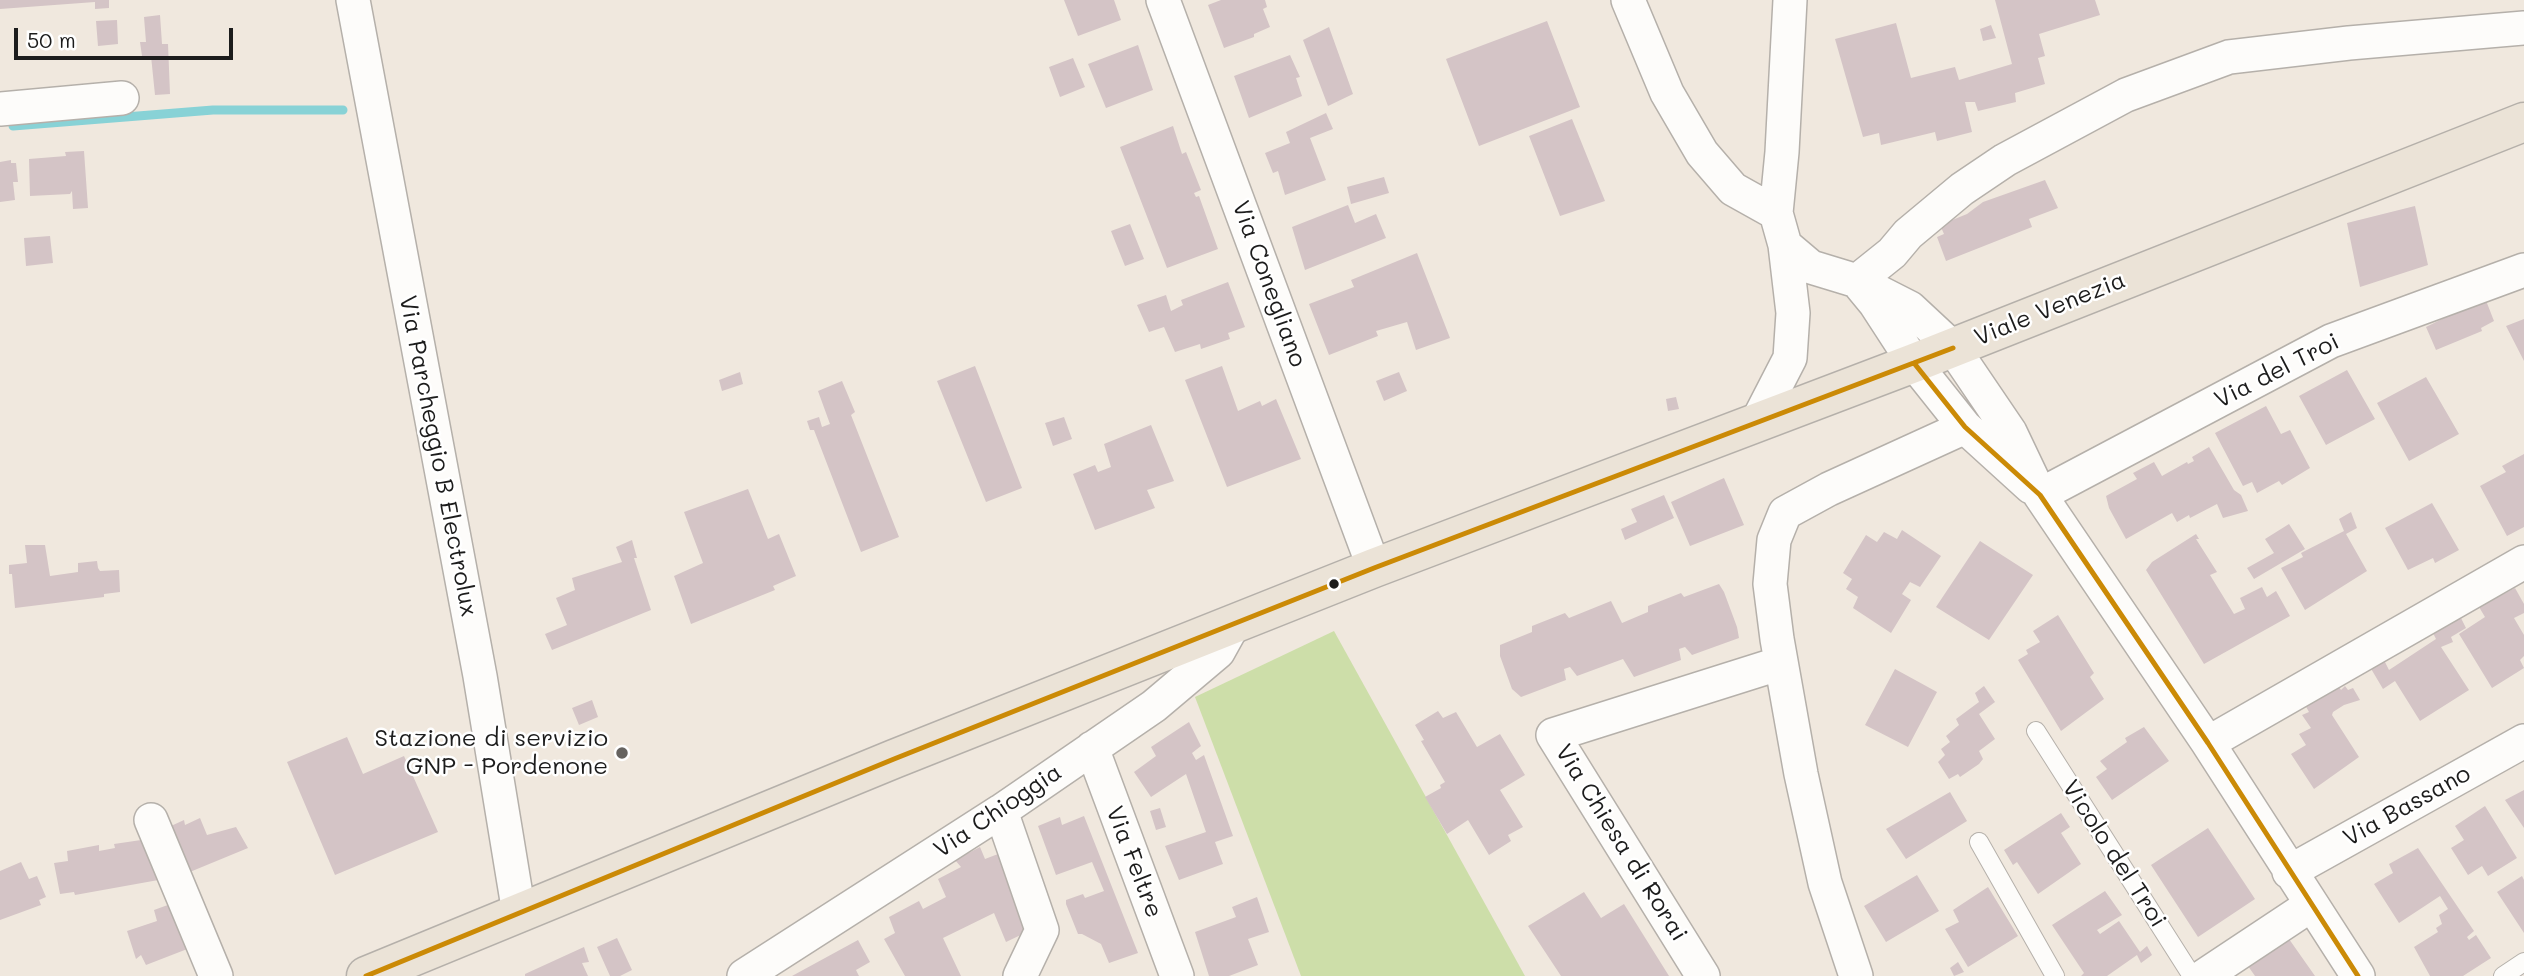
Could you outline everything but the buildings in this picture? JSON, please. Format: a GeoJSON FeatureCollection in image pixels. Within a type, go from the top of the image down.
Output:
{"type":"FeatureCollection","features":[{"type":"Feature","properties":{"kind":"main road","name":"Viale Venezia"},"geometry":{"type":"LineString","coordinates":[[366,976],[894,759],[1374,568],[1953,348],[2524,122]]}},
{"type":"Feature","properties":{"kind":"street","name":"Via Parcheggio B Electrolux"},"geometry":{"type":"LineString","coordinates":[[353,0],[480,676],[519,913]]}},
{"type":"Feature","properties":{"kind":"street","name":"Via Conegliano"},"geometry":{"type":"LineString","coordinates":[[1163,0],[1374,568]]}},
{"type":"Feature","properties":{"kind":"street"},"geometry":{"type":"LineString","coordinates":[[1628,0],[1667,93],[1702,153],[1733,189],[1776,213]]}},
{"type":"Feature","properties":{"kind":"street"},"geometry":{"type":"LineString","coordinates":[[1756,424],[1790,358],[1793,313],[1785,245],[1776,213],[1790,0]]}},
{"type":"Feature","properties":{"kind":"street"},"geometry":{"type":"LineString","coordinates":[[1857,281],[1892,253],[1908,234],[2005,159],[2139,90],[2229,57],[2390,39],[2524,28]]}},
{"type":"Feature","properties":{"kind":"street"},"geometry":{"type":"LineString","coordinates":[[0,109],[122,98]]}},
{"type":"Feature","properties":{"kind":"street"},"geometry":{"type":"LineString","coordinates":[[1785,245],[1811,267],[1857,281],[1910,308],[1953,348],[2010,432],[2040,495],[2208,743],[2358,976]]}},
{"type":"Feature","properties":{"kind":"street","name":"Via del Troi"},"geometry":{"type":"LineString","coordinates":[[2040,495],[2331,341],[2524,270]]}},
{"type":"Feature","properties":{"kind":"street"},"geometry":{"type":"LineString","coordinates":[[1857,281],[1875,303],[1914,363],[1965,428],[2040,495]]}},
{"type":"Feature","properties":{"kind":"street"},"geometry":{"type":"LineString","coordinates":[[1856,976],[1825,883],[1801,774],[1770,584],[1774,540],[1785,513],[1829,489],[1965,428]]}},
{"type":"Feature","properties":{"kind":"street"},"geometry":{"type":"LineString","coordinates":[[2208,743],[2524,562]]}},
{"type":"Feature","properties":{"kind":"street","name":"Via Chioggia"},"geometry":{"type":"LineString","coordinates":[[744,976],[1001,811],[1154,706],[1218,652],[1233,625]]}},
{"type":"Feature","properties":{"kind":"street","name":"Via Chiesa di Rorai"},"geometry":{"type":"LineString","coordinates":[[1703,976],[1553,735],[1781,663]]}},
{"type":"Feature","properties":{"kind":"street","name":"Via Bassano"},"geometry":{"type":"LineString","coordinates":[[2289,872],[2524,741]]}},
{"type":"Feature","properties":{"kind":"street","name":"Via Feltre"},"geometry":{"type":"LineString","coordinates":[[1092,748],[1177,976]]}},
{"type":"Feature","properties":{"kind":"street"},"geometry":{"type":"LineString","coordinates":[[1001,811],[1042,930],[1020,976]]}},
{"type":"Feature","properties":{"kind":"street"},"geometry":{"type":"LineString","coordinates":[[151,820],[216,976]]}},
{"type":"Feature","properties":{"kind":"street"},"geometry":{"type":"LineString","coordinates":[[2204,976],[2311,905]]}},
{"type":"Feature","properties":{"kind":"lane","name":"Vicolo del Troi"},"geometry":{"type":"LineString","coordinates":[[2036,732],[2192,976]]}},
{"type":"Feature","properties":{"kind":"lane"},"geometry":{"type":"LineString","coordinates":[[1979,842],[2056,976]]}},
{"type":"Feature","properties":{"kind":"lane"},"geometry":{"type":"LineString","coordinates":[[2502,976],[2524,962]]}},
{"type":"Feature","properties":{"kind":"green space"},"geometry":{"type":"Polygon","coordinates":[[[1334,631],[1525,976],[1301,976],[1195,697],[1334,631]]]}},
{"type":"Feature","properties":{"kind":"waterway"},"geometry":{"type":"LineString","coordinates":[[13,126],[213,110],[343,110]]}},
{"type":"Feature","properties":{"kind":"transit line"},"geometry":{"type":"LineString","coordinates":[[366,976],[894,759],[1374,568],[1953,348]]}},
{"type":"Feature","properties":{"kind":"transit line"},"geometry":{"type":"LineString","coordinates":[[1914,363],[1965,427],[2040,495],[2208,743],[2358,976]]}},
{"type":"Feature","properties":{"kind":"place","name":"Stazione di servizio GNP - Pordenone"},"geometry":{"type":"Point","coordinates":[622,753]}}]}
